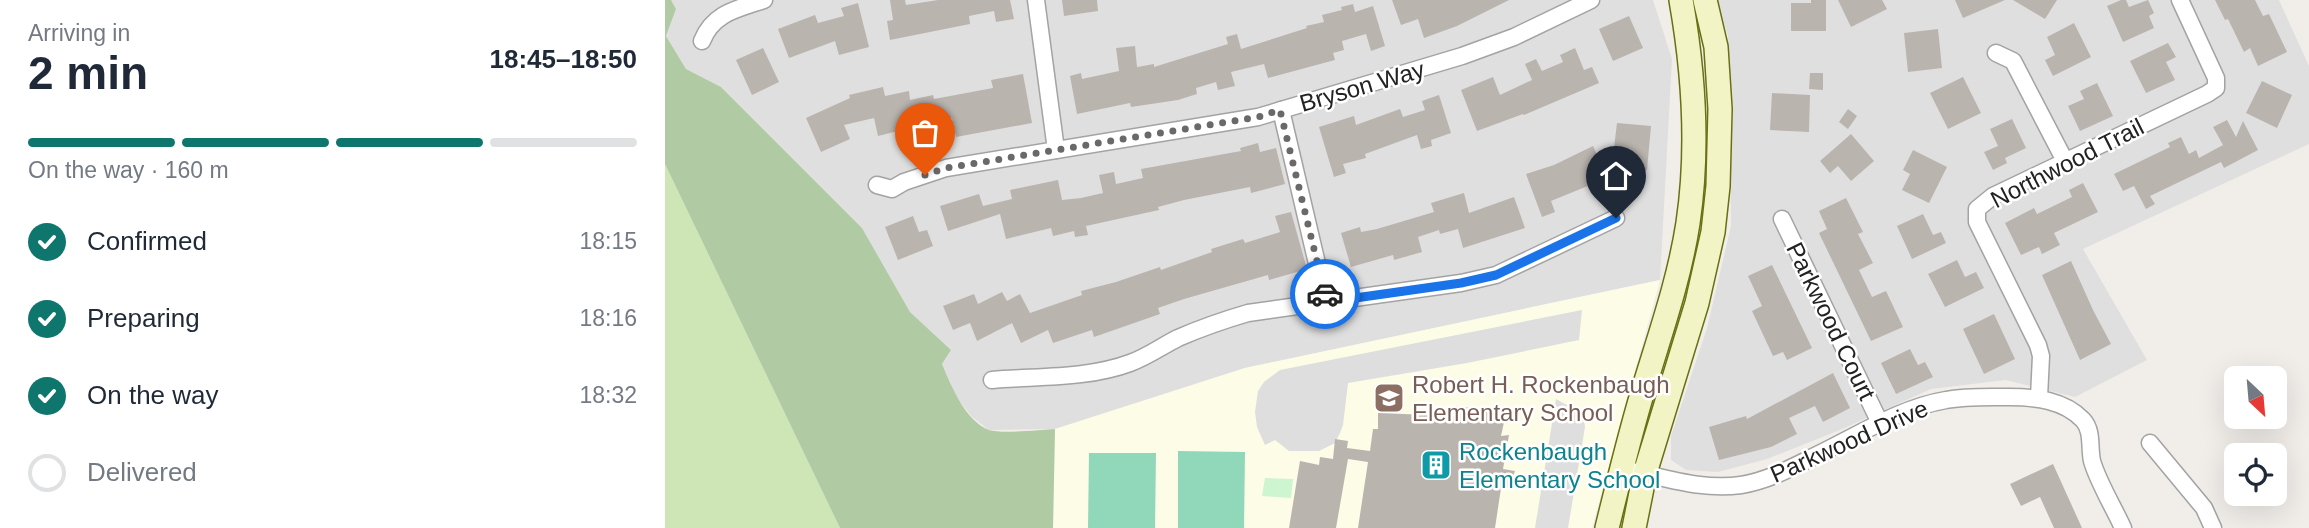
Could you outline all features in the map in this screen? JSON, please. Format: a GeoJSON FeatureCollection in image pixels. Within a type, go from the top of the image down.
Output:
{"type":"FeatureCollection","features":[{"type":"Feature","properties":{"kind":"street"},"geometry":{"type":"LineString","coordinates":[[702,41],[708,26],[723,16],[764,0]]}},
{"type":"Feature","properties":{"kind":"street"},"geometry":{"type":"LineString","coordinates":[[1036,0],[1056,150]]}},
{"type":"Feature","properties":{"kind":"street","name":"Bryson Way"},"geometry":{"type":"LineString","coordinates":[[877,185],[892,189],[904,182],[946,168],[1258,117],[1462,56],[1514,37],[1561,6],[1591,0]]}},
{"type":"Feature","properties":{"kind":"street"},"geometry":{"type":"LineString","coordinates":[[1607,528],[1621,469],[1676,281],[1688,221],[1695,120],[1689,46],[1681,0]]}},
{"type":"Feature","properties":{"kind":"street"},"geometry":{"type":"LineString","coordinates":[[1634,528],[1645,473],[1697,303],[1713,232],[1718,186],[1720,109],[1716,47],[1705,0]]}},
{"type":"Feature","properties":{"kind":"street","name":"Northwood Trail"},"geometry":{"type":"LineString","coordinates":[[2039,397],[2041,356],[2038,345],[1977,222],[1977,209],[1993,196],[2216,88],[2216,78],[2180,0]]}},
{"type":"Feature","properties":{"kind":"street"},"geometry":{"type":"LineString","coordinates":[[1996,53],[2013,61],[2065,161]]}},
{"type":"Feature","properties":{"kind":"street"},"geometry":{"type":"LineString","coordinates":[[1280,110],[1327,302]]}},
{"type":"Feature","properties":{"kind":"street"},"geometry":{"type":"LineString","coordinates":[[992,380],[1068,375],[1113,368],[1132,362],[1216,322],[1248,313],[1461,283],[1496,275],[1616,218]]}},
{"type":"Feature","properties":{"kind":"street","name":"Parkwood Court"},"geometry":{"type":"LineString","coordinates":[[1782,219],[1880,423]]}},
{"type":"Feature","properties":{"kind":"street","name":"Parkwood Drive"},"geometry":{"type":"LineString","coordinates":[[1621,469],[1689,484],[1742,485],[1771,477],[1880,423],[1918,408],[1945,400],[2039,397],[2079,416],[2086,424],[2090,435],[2092,461],[2123,528]]}},
{"type":"Feature","properties":{"kind":"street"},"geometry":{"type":"LineString","coordinates":[[2150,443],[2203,508],[2213,528]]}},
{"type":"Feature","properties":{"kind":"shaded area"},"geometry":{"type":"Polygon","coordinates":[[[671,0],[1653,0],[1672,59],[1660,280],[1245,368],[1055,429],[989,430],[971,416],[956,396],[942,364],[951,350],[910,312],[862,228],[721,87],[686,69],[666,36],[676,9],[671,0]]]}},
{"type":"Feature","properties":{"kind":"shaded area"},"geometry":{"type":"Polygon","coordinates":[[[1717,0],[2279,0],[2309,66],[2309,144],[2083,249],[2147,360],[2075,397],[2006,380],[1931,389],[1767,459],[1718,472],[1686,470],[1671,460],[1671,436],[1707,328],[1731,226],[1728,36],[1717,0]]]}},
{"type":"Feature","properties":{"kind":"shaded area","name":"Robert H. Rockenbaugh Elementary School"},"geometry":{"type":"Polygon","coordinates":[[[1660,280],[1592,528],[1053,528],[1055,429],[1245,368],[1660,280]]]}},
{"type":"Feature","properties":{"kind":"shaded area"},"geometry":{"type":"Polygon","coordinates":[[[1582,310],[1579,340],[1467,363],[1348,383],[1340,433],[1335,443],[1319,451],[1289,451],[1275,440],[1265,445],[1257,427],[1255,412],[1258,391],[1264,382],[1280,370],[1582,310]]]}},
{"type":"Feature","properties":{"kind":"shaded area"},"geometry":{"type":"Polygon","coordinates":[[[1556,399],[1583,414],[1585,427],[1568,528],[1535,528],[1556,399]]]}},
{"type":"Feature","properties":{"kind":"green space"},"geometry":{"type":"Polygon","coordinates":[[[665,0],[671,0],[676,9],[666,36],[686,69],[721,87],[862,228],[910,312],[951,350],[942,364],[960,402],[973,419],[995,431],[1055,429],[1053,528],[840,528],[665,164],[665,0]]]}},
{"type":"Feature","properties":{"kind":"green space"},"geometry":{"type":"Polygon","coordinates":[[[665,164],[840,528],[665,528],[665,164]]]}},
{"type":"Feature","properties":{"kind":"green space"},"geometry":{"type":"Polygon","coordinates":[[[1178,451],[1245,452],[1244,528],[1178,528],[1178,451]]]}},
{"type":"Feature","properties":{"kind":"green space"},"geometry":{"type":"Polygon","coordinates":[[[1089,453],[1156,453],[1155,528],[1088,528],[1089,453]]]}},
{"type":"Feature","properties":{"kind":"green space"},"geometry":{"type":"Polygon","coordinates":[[[1265,478],[1293,479],[1291,498],[1262,496],[1265,478]]]}},
{"type":"Feature","properties":{"kind":"building"},"geometry":{"type":"Polygon","coordinates":[[[890,0],[905,0],[906,5],[938,0],[1010,0],[1014,19],[996,22],[994,11],[969,16],[970,24],[890,40],[887,21],[893,20],[890,0]]]}},
{"type":"Feature","properties":{"kind":"building"},"geometry":{"type":"Polygon","coordinates":[[[1062,0],[1097,0],[1098,11],[1064,16],[1062,0]]]}},
{"type":"Feature","properties":{"kind":"building"},"geometry":{"type":"Polygon","coordinates":[[[1392,0],[1509,0],[1457,26],[1424,38],[1418,19],[1401,25],[1392,0]]]}},
{"type":"Feature","properties":{"kind":"building"},"geometry":{"type":"Polygon","coordinates":[[[1811,0],[1826,0],[1826,31],[1791,31],[1791,3],[1811,3],[1811,0]]]}},
{"type":"Feature","properties":{"kind":"building"},"geometry":{"type":"Polygon","coordinates":[[[1838,0],[1882,0],[1887,9],[1851,27],[1838,0]]]}},
{"type":"Feature","properties":{"kind":"building"},"geometry":{"type":"Polygon","coordinates":[[[1955,0],[2005,0],[1963,18],[1955,0]]]}},
{"type":"Feature","properties":{"kind":"building"},"geometry":{"type":"Polygon","coordinates":[[[2013,0],[2057,0],[2045,19],[2013,0]]]}},
{"type":"Feature","properties":{"kind":"building"},"geometry":{"type":"Polygon","coordinates":[[[2126,0],[2129,7],[2148,0],[2154,13],[2149,16],[2154,28],[2123,42],[2107,6],[2126,0]]]}},
{"type":"Feature","properties":{"kind":"building"},"geometry":{"type":"Polygon","coordinates":[[[2215,0],[2255,0],[2263,16],[2269,14],[2287,52],[2258,66],[2250,48],[2244,52],[2215,0]]]}},
{"type":"Feature","properties":{"kind":"building"},"geometry":{"type":"Polygon","coordinates":[[[858,3],[869,47],[839,55],[835,41],[789,58],[778,29],[815,15],[818,23],[844,16],[841,8],[858,3]]]}},
{"type":"Feature","properties":{"kind":"building"},"geometry":{"type":"Polygon","coordinates":[[[1353,4],[1355,12],[1373,6],[1385,46],[1371,51],[1366,34],[1342,41],[1344,50],[1333,53],[1335,60],[1268,78],[1264,64],[1231,72],[1235,86],[1218,90],[1216,82],[1196,88],[1197,94],[1178,100],[1131,107],[1130,103],[1077,114],[1070,76],[1081,73],[1082,79],[1119,71],[1116,48],[1135,46],[1137,67],[1154,64],[1154,67],[1228,44],[1226,37],[1237,34],[1241,49],[1324,22],[1322,15],[1353,4]]]}},
{"type":"Feature","properties":{"kind":"building"},"geometry":{"type":"Polygon","coordinates":[[[1629,16],[1643,48],[1613,61],[1599,29],[1629,16]]]}},
{"type":"Feature","properties":{"kind":"building"},"geometry":{"type":"Polygon","coordinates":[[[2074,23],[2091,57],[2053,76],[2045,60],[2055,55],[2047,37],[2074,23]]]}},
{"type":"Feature","properties":{"kind":"building"},"geometry":{"type":"Polygon","coordinates":[[[1938,29],[1942,68],[1908,72],[1904,33],[1938,29]]]}},
{"type":"Feature","properties":{"kind":"building"},"geometry":{"type":"Polygon","coordinates":[[[2168,43],[2176,57],[2166,62],[2175,80],[2146,93],[2130,61],[2168,43]]]}},
{"type":"Feature","properties":{"kind":"building"},"geometry":{"type":"Polygon","coordinates":[[[763,48],[779,82],[752,95],[736,60],[763,48]]]}},
{"type":"Feature","properties":{"kind":"building"},"geometry":{"type":"Polygon","coordinates":[[[1575,48],[1584,70],[1592,67],[1599,83],[1524,115],[1477,131],[1461,90],[1493,77],[1500,95],[1532,80],[1525,64],[1536,59],[1542,71],[1563,62],[1560,55],[1575,48]]]}},
{"type":"Feature","properties":{"kind":"building"},"geometry":{"type":"Polygon","coordinates":[[[1810,73],[1823,73],[1823,90],[1809,89],[1810,73]]]}},
{"type":"Feature","properties":{"kind":"building"},"geometry":{"type":"Polygon","coordinates":[[[1023,74],[1032,123],[956,137],[952,118],[916,126],[920,142],[905,146],[902,130],[878,136],[874,118],[844,125],[850,139],[821,152],[806,118],[850,98],[849,95],[883,87],[885,96],[909,91],[910,100],[933,95],[934,99],[993,88],[991,80],[1023,74]]]}},
{"type":"Feature","properties":{"kind":"building"},"geometry":{"type":"Polygon","coordinates":[[[1963,77],[1981,113],[1948,129],[1930,93],[1963,77]]]}},
{"type":"Feature","properties":{"kind":"building"},"geometry":{"type":"Polygon","coordinates":[[[2262,81],[2292,95],[2277,128],[2246,113],[2262,81]]]}},
{"type":"Feature","properties":{"kind":"building"},"geometry":{"type":"Polygon","coordinates":[[[2097,83],[2113,116],[2080,131],[2068,106],[2084,99],[2080,91],[2097,83]]]}},
{"type":"Feature","properties":{"kind":"building"},"geometry":{"type":"Polygon","coordinates":[[[1772,93],[1810,95],[1809,132],[1770,130],[1772,93]]]}},
{"type":"Feature","properties":{"kind":"building"},"geometry":{"type":"Polygon","coordinates":[[[1439,95],[1451,133],[1431,140],[1432,146],[1421,149],[1417,135],[1365,154],[1366,158],[1343,164],[1346,173],[1334,177],[1319,127],[1354,116],[1356,125],[1400,109],[1403,117],[1425,110],[1422,101],[1439,95]]]}},
{"type":"Feature","properties":{"kind":"building"},"geometry":{"type":"Polygon","coordinates":[[[1848,109],[1857,116],[1848,129],[1839,122],[1848,109]]]}},
{"type":"Feature","properties":{"kind":"building"},"geometry":{"type":"Polygon","coordinates":[[[2012,119],[2026,148],[2005,158],[2007,163],[1993,170],[1984,152],[1998,146],[1990,129],[2012,119]]]}},
{"type":"Feature","properties":{"kind":"building"},"geometry":{"type":"Polygon","coordinates":[[[2227,120],[2236,137],[2243,121],[2258,150],[2224,168],[2221,162],[2150,196],[2155,204],[2146,209],[2134,186],[2123,191],[2114,174],[2170,147],[2168,143],[2181,137],[2189,154],[2196,150],[2199,158],[2223,145],[2213,127],[2227,120]]]}},
{"type":"Feature","properties":{"kind":"building"},"geometry":{"type":"Polygon","coordinates":[[[1617,123],[1651,126],[1647,170],[1631,169],[1632,157],[1613,156],[1617,123]]]}},
{"type":"Feature","properties":{"kind":"building"},"geometry":{"type":"Polygon","coordinates":[[[1851,134],[1874,161],[1851,181],[1838,166],[1830,173],[1820,161],[1851,134]]]}},
{"type":"Feature","properties":{"kind":"building"},"geometry":{"type":"Polygon","coordinates":[[[1258,143],[1260,152],[1276,148],[1285,184],[1251,193],[1250,187],[1184,200],[1158,207],[1159,210],[1086,226],[1088,235],[1075,237],[1074,231],[1053,236],[1051,228],[1006,239],[1000,214],[948,231],[940,206],[979,194],[983,206],[1012,199],[1010,190],[1058,180],[1062,200],[1081,198],[1103,193],[1099,175],[1114,172],[1116,184],[1143,178],[1141,169],[1241,151],[1240,148],[1258,143]]]}},
{"type":"Feature","properties":{"kind":"building"},"geometry":{"type":"Polygon","coordinates":[[[1593,146],[1602,166],[1594,169],[1600,181],[1551,201],[1555,212],[1542,217],[1526,174],[1554,165],[1593,146]]]}},
{"type":"Feature","properties":{"kind":"building"},"geometry":{"type":"Polygon","coordinates":[[[1913,150],[1947,167],[1929,203],[1902,190],[1910,174],[1903,170],[1913,150]]]}},
{"type":"Feature","properties":{"kind":"building"},"geometry":{"type":"Polygon","coordinates":[[[2083,183],[2098,212],[2054,233],[2060,245],[2042,254],[2039,247],[2021,255],[2005,223],[2034,208],[2037,214],[2072,197],[2069,190],[2083,183]]]}},
{"type":"Feature","properties":{"kind":"building"},"geometry":{"type":"Polygon","coordinates":[[[1464,193],[1469,213],[1514,197],[1525,228],[1463,248],[1458,229],[1440,234],[1439,230],[1418,237],[1422,252],[1394,260],[1393,255],[1351,267],[1341,233],[1360,227],[1361,232],[1377,229],[1434,212],[1431,203],[1464,193]]]}},
{"type":"Feature","properties":{"kind":"building"},"geometry":{"type":"Polygon","coordinates":[[[1846,198],[1863,232],[1858,234],[1873,263],[1859,270],[1872,297],[1886,291],[1903,327],[1871,341],[1819,233],[1827,229],[1819,211],[1846,198]]]}},
{"type":"Feature","properties":{"kind":"building"},"geometry":{"type":"Polygon","coordinates":[[[1291,212],[1307,269],[1269,280],[1268,275],[1184,299],[1158,308],[1160,314],[1094,337],[1092,330],[1053,343],[1048,330],[1021,343],[1012,323],[977,341],[970,323],[953,330],[943,306],[974,294],[978,304],[1002,292],[1007,301],[1020,294],[1030,313],[1082,295],[1081,291],[1160,267],[1161,270],[1243,239],[1245,243],[1280,232],[1275,216],[1291,212]]]}},
{"type":"Feature","properties":{"kind":"building"},"geometry":{"type":"Polygon","coordinates":[[[1923,214],[1933,235],[1941,232],[1946,243],[1912,259],[1897,226],[1923,214]]]}},
{"type":"Feature","properties":{"kind":"building"},"geometry":{"type":"Polygon","coordinates":[[[913,216],[919,232],[927,230],[933,246],[898,260],[885,227],[913,216]]]}},
{"type":"Feature","properties":{"kind":"building"},"geometry":{"type":"Polygon","coordinates":[[[1957,260],[1965,277],[1976,272],[1984,288],[1945,307],[1928,274],[1957,260]]]}},
{"type":"Feature","properties":{"kind":"building"},"geometry":{"type":"Polygon","coordinates":[[[2071,261],[2111,344],[2080,360],[2042,275],[2071,261]]]}},
{"type":"Feature","properties":{"kind":"building"},"geometry":{"type":"Polygon","coordinates":[[[1772,265],[1812,348],[1787,360],[1783,352],[1773,356],[1752,311],[1762,306],[1748,276],[1772,265]]]}},
{"type":"Feature","properties":{"kind":"building"},"geometry":{"type":"Polygon","coordinates":[[[1994,314],[2015,359],[1984,374],[1963,329],[1994,314]]]}},
{"type":"Feature","properties":{"kind":"building"},"geometry":{"type":"Polygon","coordinates":[[[1910,349],[1918,365],[1925,362],[1933,377],[1896,394],[1881,363],[1910,349]]]}},
{"type":"Feature","properties":{"kind":"building"},"geometry":{"type":"Polygon","coordinates":[[[1833,373],[1850,408],[1823,422],[1815,406],[1789,418],[1797,434],[1771,447],[1719,460],[1709,427],[1746,416],[1747,419],[1833,373]]]}},
{"type":"Feature","properties":{"kind":"building","name":"Rockenbaugh Elementary School"},"geometry":{"type":"Polygon","coordinates":[[[1457,406],[1506,413],[1501,436],[1509,435],[1503,469],[1515,471],[1509,487],[1501,488],[1495,528],[1358,528],[1368,462],[1348,459],[1336,528],[1289,528],[1300,461],[1319,465],[1320,457],[1333,459],[1335,439],[1348,441],[1347,448],[1370,451],[1373,429],[1378,429],[1378,413],[1454,416],[1457,406]]]}},
{"type":"Feature","properties":{"kind":"building"},"geometry":{"type":"Polygon","coordinates":[[[2053,464],[2082,528],[2054,528],[2040,497],[2021,506],[2010,484],[2053,464]]]}},
{"type":"Feature","properties":{"kind":"way so far"},"geometry":{"type":"LineString","coordinates":[[925,175],[946,168],[1258,117],[1280,110],[1325,294]]}},
{"type":"Feature","properties":{"kind":"place","name":"Robert H. Rockenbaugh Elementary School"},"geometry":{"type":"Point","coordinates":[1389,398]}},
{"type":"Feature","properties":{"kind":"place","name":"Rockenbaugh Elementary School"},"geometry":{"type":"Point","coordinates":[1436,465]}},
{"type":"Feature","properties":{"kind":"route"},"geometry":{"type":"LineString","coordinates":[[1325,294],[1327,302],[1461,283],[1496,275],[1616,218]]}}]}
